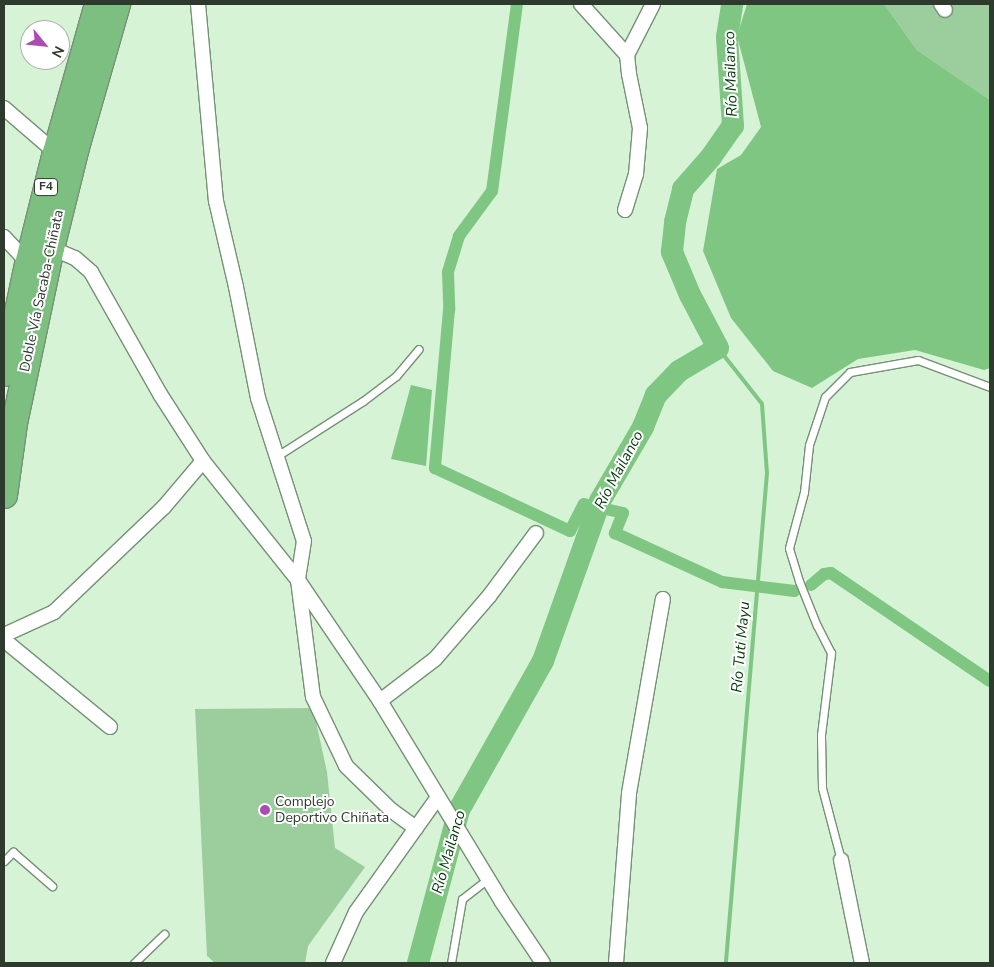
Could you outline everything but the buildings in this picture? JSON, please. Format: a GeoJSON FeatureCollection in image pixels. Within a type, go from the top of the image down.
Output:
{"type":"FeatureCollection","features":[{"type":"Feature","properties":{"kind":"highway","name":"Doble Vía Sacaba-Chiñata"},"geometry":{"type":"LineString","coordinates":[[4,373],[27,262],[55,152],[97,4]]}},
{"type":"Feature","properties":{"kind":"highway","name":"Doble Vía Sacaba-Chiñata"},"geometry":{"type":"LineString","coordinates":[[4,495],[14,423],[50,248],[76,147],[117,4]]}},
{"type":"Feature","properties":{"kind":"street"},"geometry":{"type":"LineString","coordinates":[[198,4],[216,201],[236,287],[258,398],[304,541],[298,580],[313,697],[346,766],[391,810],[416,828]]}},
{"type":"Feature","properties":{"kind":"street"},"geometry":{"type":"LineString","coordinates":[[582,4],[627,55]]}},
{"type":"Feature","properties":{"kind":"street"},"geometry":{"type":"LineString","coordinates":[[625,210],[636,174],[640,128],[627,55],[653,4]]}},
{"type":"Feature","properties":{"kind":"street"},"geometry":{"type":"LineString","coordinates":[[4,108],[55,152]]}},
{"type":"Feature","properties":{"kind":"street"},"geometry":{"type":"LineString","coordinates":[[4,237],[27,262]]}},
{"type":"Feature","properties":{"kind":"street"},"geometry":{"type":"LineString","coordinates":[[50,248],[75,258],[91,272],[160,394],[203,461],[298,580],[380,701],[488,879],[543,963]]}},
{"type":"Feature","properties":{"kind":"street"},"geometry":{"type":"LineString","coordinates":[[4,635],[54,612],[164,507],[203,461]]}},
{"type":"Feature","properties":{"kind":"street"},"geometry":{"type":"LineString","coordinates":[[380,701],[435,660],[490,595],[536,533]]}},
{"type":"Feature","properties":{"kind":"street"},"geometry":{"type":"LineString","coordinates":[[616,963],[629,793],[663,598]]}},
{"type":"Feature","properties":{"kind":"street"},"geometry":{"type":"LineString","coordinates":[[4,640],[110,727]]}},
{"type":"Feature","properties":{"kind":"street"},"geometry":{"type":"LineString","coordinates":[[333,963],[356,912],[438,797]]}},
{"type":"Feature","properties":{"kind":"street"},"geometry":{"type":"LineString","coordinates":[[841,860],[862,963]]}},
{"type":"Feature","properties":{"kind":"lane"},"geometry":{"type":"LineString","coordinates":[[277,456],[363,401],[396,376],[419,349]]}},
{"type":"Feature","properties":{"kind":"lane"},"geometry":{"type":"LineString","coordinates":[[841,860],[822,788],[821,735],[831,653],[817,626],[799,581],[789,548],[804,492],[809,445],[825,397],[850,372],[918,360],[990,386]]}},
{"type":"Feature","properties":{"kind":"lane"},"geometry":{"type":"LineString","coordinates":[[4,861],[13,852],[52,886]]}},
{"type":"Feature","properties":{"kind":"lane"},"geometry":{"type":"LineString","coordinates":[[451,963],[462,899],[488,879]]}},
{"type":"Feature","properties":{"kind":"lane"},"geometry":{"type":"LineString","coordinates":[[134,963],[164,934]]}},
{"type":"Feature","properties":{"kind":"shaded area"},"geometry":{"type":"Polygon","coordinates":[[[747,4],[884,4],[917,50],[990,100],[990,368],[984,370],[915,350],[858,359],[812,388],[773,371],[731,318],[703,251],[717,169],[741,155],[761,127],[737,36],[747,4]]]}},
{"type":"Feature","properties":{"kind":"shaded area"},"geometry":{"type":"Polygon","coordinates":[[[884,4],[990,4],[990,100],[917,50],[884,4]]]}},
{"type":"Feature","properties":{"kind":"shaded area"},"geometry":{"type":"Polygon","coordinates":[[[411,385],[432,390],[426,466],[391,459],[411,385]]]}},
{"type":"Feature","properties":{"kind":"shaded area","name":"Complejo Deportivo Chiñata"},"geometry":{"type":"Polygon","coordinates":[[[313,708],[327,772],[335,848],[365,867],[308,946],[305,963],[215,963],[207,956],[195,709],[313,708]]]}},
{"type":"Feature","properties":{"kind":"waterway"},"geometry":{"type":"LineString","coordinates":[[517,4],[492,191],[459,236],[448,272],[449,310],[435,468],[570,531],[584,504],[623,513],[615,533],[722,582],[794,591]]}},
{"type":"Feature","properties":{"kind":"waterway","name":"Río Mailanco"},"geometry":{"type":"LineString","coordinates":[[418,963],[459,810],[543,661],[600,501],[643,427],[656,395],[679,371],[718,348],[690,295],[672,252],[675,222],[683,189],[711,157],[733,126],[727,37],[732,4]]}},
{"type":"Feature","properties":{"kind":"waterway","name":"Río Tuti Mayu"},"geometry":{"type":"LineString","coordinates":[[718,348],[762,404],[767,473],[726,963]]}},
{"type":"Feature","properties":{"kind":"waterway"},"geometry":{"type":"LineString","coordinates":[[811,585],[824,574],[831,573],[990,681]]}},
{"type":"Feature","properties":{"kind":"place","name":"Complejo Deportivo Chiñata"},"geometry":{"type":"Point","coordinates":[265,810]}}]}
